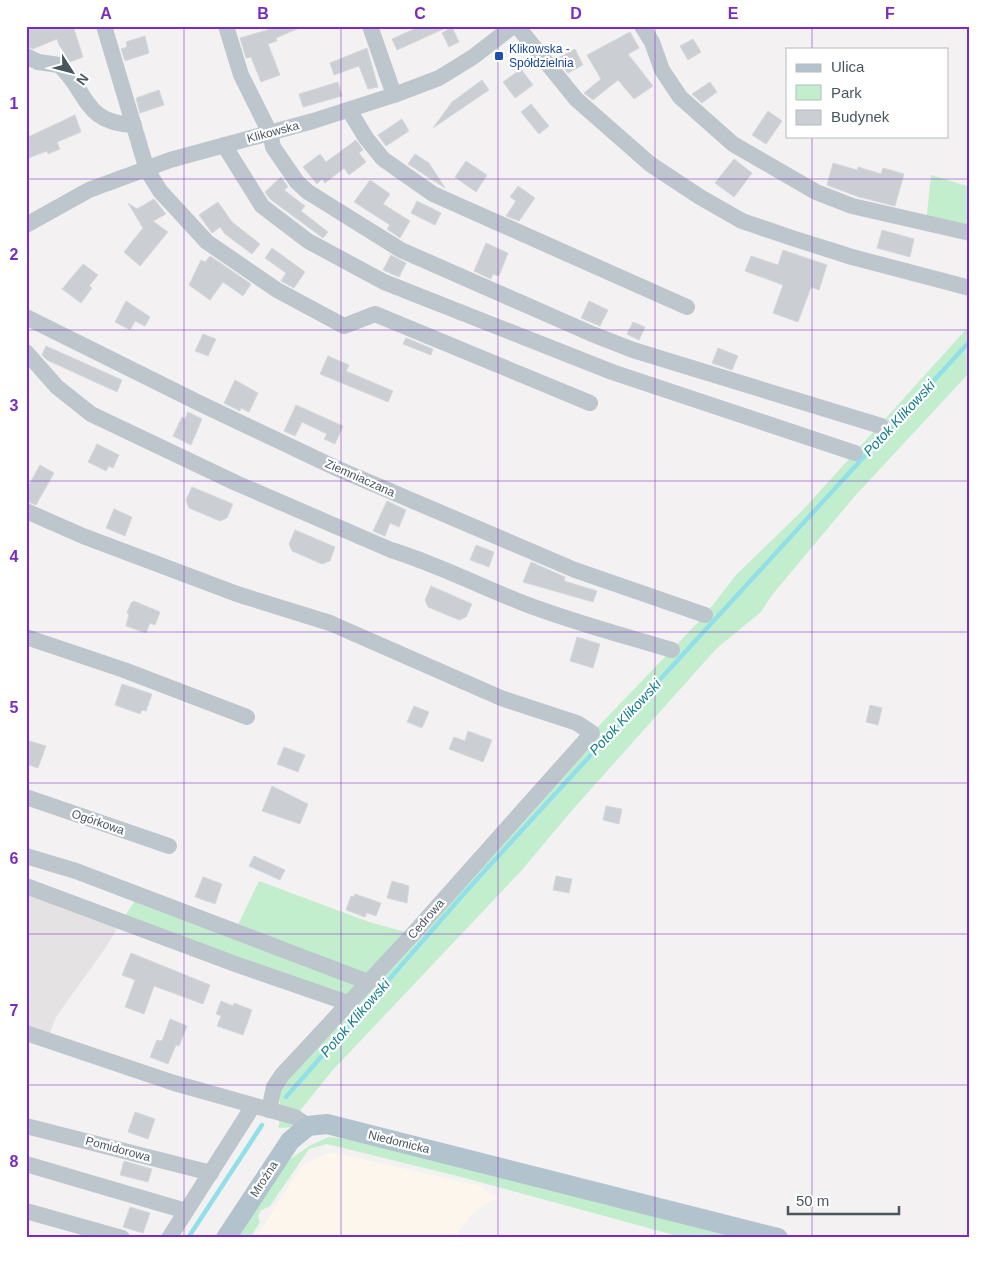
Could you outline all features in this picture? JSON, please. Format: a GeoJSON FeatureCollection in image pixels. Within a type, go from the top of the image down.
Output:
{"type":"FeatureCollection","features":[{"type":"Feature","properties":{"kind":"main road","name":"Mroźna"},"geometry":{"type":"LineString","coordinates":[[226,1238],[281,1153],[300,1131],[308,1126]]}},
{"type":"Feature","properties":{"kind":"main road","name":"Niedomicka"},"geometry":{"type":"LineString","coordinates":[[308,1126],[333,1126],[778,1238]]}},
{"type":"Feature","properties":{"kind":"street"},"geometry":{"type":"LineString","coordinates":[[104,26],[147,170],[160,191],[207,242],[277,290],[344,326],[375,314],[590,403]]}},
{"type":"Feature","properties":{"kind":"street"},"geometry":{"type":"LineString","coordinates":[[226,26],[242,75],[270,133],[273,147],[297,182],[308,192],[401,250],[518,303],[634,350],[881,426]]}},
{"type":"Feature","properties":{"kind":"street"},"geometry":{"type":"LineString","coordinates":[[370,26],[394,96]]}},
{"type":"Feature","properties":{"kind":"street","name":"Klikowska"},"geometry":{"type":"LineString","coordinates":[[26,225],[89,190],[170,160],[349,110],[394,96],[439,78],[473,57],[513,26]]}},
{"type":"Feature","properties":{"kind":"street"},"geometry":{"type":"LineString","coordinates":[[517,26],[576,99],[650,164],[700,197],[742,221],[792,238],[861,260],[970,288]]}},
{"type":"Feature","properties":{"kind":"street"},"geometry":{"type":"LineString","coordinates":[[642,26],[652,42],[662,70],[680,97],[733,144],[816,192],[852,206],[970,233]]}},
{"type":"Feature","properties":{"kind":"street"},"geometry":{"type":"LineString","coordinates":[[26,56],[38,62],[59,65],[100,117],[110,122],[134,125]]}},
{"type":"Feature","properties":{"kind":"street"},"geometry":{"type":"LineString","coordinates":[[349,110],[366,138],[383,159],[433,194],[687,307]]}},
{"type":"Feature","properties":{"kind":"street"},"geometry":{"type":"LineString","coordinates":[[224,145],[262,206],[308,241],[384,282],[612,372],[855,453]]}},
{"type":"Feature","properties":{"kind":"street","name":"Ziemniaczana"},"geometry":{"type":"LineString","coordinates":[[26,317],[199,403],[336,468],[575,570],[705,615]]}},
{"type":"Feature","properties":{"kind":"street"},"geometry":{"type":"LineString","coordinates":[[26,352],[57,388],[91,414],[180,457],[391,550],[417,558],[523,603],[614,634],[672,650]]}},
{"type":"Feature","properties":{"kind":"street","name":"Cedrowa"},"geometry":{"type":"LineString","coordinates":[[26,511],[237,594],[330,623],[501,698],[577,723],[592,733],[282,1075],[274,1088],[269,1110]]}},
{"type":"Feature","properties":{"kind":"street"},"geometry":{"type":"LineString","coordinates":[[26,637],[124,670],[247,717]]}},
{"type":"Feature","properties":{"kind":"street","name":"Ogórkowa"},"geometry":{"type":"LineString","coordinates":[[26,797],[169,846]]}},
{"type":"Feature","properties":{"kind":"street"},"geometry":{"type":"LineString","coordinates":[[26,856],[84,874],[368,982]]}},
{"type":"Feature","properties":{"kind":"street"},"geometry":{"type":"LineString","coordinates":[[26,886],[238,965],[348,1003]]}},
{"type":"Feature","properties":{"kind":"street","name":"Niedomicka"},"geometry":{"type":"LineString","coordinates":[[26,1033],[174,1083],[297,1118],[308,1126]]}},
{"type":"Feature","properties":{"kind":"street"},"geometry":{"type":"LineString","coordinates":[[169,1238],[253,1106]]}},
{"type":"Feature","properties":{"kind":"street","name":"Pomidorowa"},"geometry":{"type":"LineString","coordinates":[[26,1126],[210,1173]]}},
{"type":"Feature","properties":{"kind":"street"},"geometry":{"type":"LineString","coordinates":[[26,1164],[186,1211]]}},
{"type":"Feature","properties":{"kind":"street"},"geometry":{"type":"LineString","coordinates":[[26,1211],[122,1238]]}},
{"type":"Feature","properties":{"kind":"shaded area"},"geometry":{"type":"Polygon","coordinates":[[[26,886],[121,922],[106,947],[56,1017],[47,1040],[26,1033],[26,886]]]}},
{"type":"Feature","properties":{"kind":"shaded area"},"geometry":{"type":"Polygon","coordinates":[[[330,1152],[478,1185],[499,1198],[484,1205],[472,1214],[454,1238],[255,1238],[303,1164],[330,1152]]]}},
{"type":"Feature","properties":{"kind":"green space"},"geometry":{"type":"Polygon","coordinates":[[[931,175],[970,187],[970,233],[926,224],[931,175]]]}},
{"type":"Feature","properties":{"kind":"green space"},"geometry":{"type":"Polygon","coordinates":[[[970,325],[970,372],[854,497],[772,595],[761,612],[717,648],[574,808],[521,871],[331,1072],[295,1117],[308,1126],[279,1128],[280,1092],[274,1087],[348,1003],[121,922],[138,896],[235,931],[259,881],[369,922],[413,934],[592,733],[705,615],[736,575],[801,512],[970,325]]]}},
{"type":"Feature","properties":{"kind":"green space"},"geometry":{"type":"Polygon","coordinates":[[[329,1137],[351,1139],[738,1238],[685,1238],[465,1178],[327,1144],[309,1149],[270,1206],[260,1211],[258,1217],[260,1222],[250,1238],[237,1238],[283,1164],[311,1145],[329,1137]]]}},
{"type":"Feature","properties":{"kind":"building"},"geometry":{"type":"Polygon","coordinates":[[[26,26],[73,26],[83,57],[70,62],[63,56],[57,39],[33,49],[26,46],[26,26]]]}},
{"type":"Feature","properties":{"kind":"building"},"geometry":{"type":"Polygon","coordinates":[[[281,26],[296,26],[297,29],[276,38],[277,41],[268,44],[280,75],[261,82],[251,57],[246,58],[240,38],[281,26]]]}},
{"type":"Feature","properties":{"kind":"building"},"geometry":{"type":"Polygon","coordinates":[[[421,26],[450,26],[397,50],[392,39],[421,26]]]}},
{"type":"Feature","properties":{"kind":"building"},"geometry":{"type":"Polygon","coordinates":[[[452,27],[459,42],[449,47],[442,33],[452,27]]]}},
{"type":"Feature","properties":{"kind":"building"},"geometry":{"type":"Polygon","coordinates":[[[630,32],[639,48],[628,54],[653,86],[634,99],[618,80],[593,100],[584,93],[601,79],[587,55],[630,32]]]}},
{"type":"Feature","properties":{"kind":"building"},"geometry":{"type":"Polygon","coordinates":[[[145,36],[149,53],[125,61],[121,49],[127,47],[126,42],[145,36]]]}},
{"type":"Feature","properties":{"kind":"building"},"geometry":{"type":"Polygon","coordinates":[[[693,39],[701,52],[688,60],[680,46],[693,39]]]}},
{"type":"Feature","properties":{"kind":"building"},"geometry":{"type":"Polygon","coordinates":[[[367,48],[378,87],[368,89],[359,66],[334,75],[330,63],[367,48]]]}},
{"type":"Feature","properties":{"kind":"building"},"geometry":{"type":"Polygon","coordinates":[[[575,49],[583,65],[568,73],[556,59],[575,49]]]}},
{"type":"Feature","properties":{"kind":"building"},"geometry":{"type":"Polygon","coordinates":[[[521,69],[533,85],[515,98],[503,82],[521,69]]]}},
{"type":"Feature","properties":{"kind":"building"},"geometry":{"type":"Polygon","coordinates":[[[482,80],[489,90],[433,128],[452,102],[482,80]]]}},
{"type":"Feature","properties":{"kind":"building"},"geometry":{"type":"Polygon","coordinates":[[[338,82],[342,96],[303,107],[299,94],[338,82]]]}},
{"type":"Feature","properties":{"kind":"building"},"geometry":{"type":"Polygon","coordinates":[[[710,82],[717,92],[702,103],[692,94],[710,82]]]}},
{"type":"Feature","properties":{"kind":"building"},"geometry":{"type":"Polygon","coordinates":[[[159,90],[164,105],[140,113],[136,98],[159,90]]]}},
{"type":"Feature","properties":{"kind":"building"},"geometry":{"type":"Polygon","coordinates":[[[531,104],[549,126],[539,134],[521,112],[531,104]]]}},
{"type":"Feature","properties":{"kind":"building"},"geometry":{"type":"Polygon","coordinates":[[[768,111],[782,121],[766,144],[752,135],[768,111]]]}},
{"type":"Feature","properties":{"kind":"building"},"geometry":{"type":"Polygon","coordinates":[[[75,115],[81,132],[57,142],[60,149],[48,154],[47,151],[26,159],[26,138],[75,115]]]}},
{"type":"Feature","properties":{"kind":"building"},"geometry":{"type":"Polygon","coordinates":[[[402,119],[409,131],[386,146],[378,135],[402,119]]]}},
{"type":"Feature","properties":{"kind":"building"},"geometry":{"type":"Polygon","coordinates":[[[356,140],[363,150],[359,153],[366,162],[349,175],[344,168],[325,183],[322,179],[317,184],[303,167],[320,154],[326,162],[356,140]]]}},
{"type":"Feature","properties":{"kind":"building"},"geometry":{"type":"Polygon","coordinates":[[[415,154],[429,163],[445,188],[408,164],[415,154]]]}},
{"type":"Feature","properties":{"kind":"building"},"geometry":{"type":"Polygon","coordinates":[[[734,159],[752,173],[734,197],[715,183],[734,159]]]}},
{"type":"Feature","properties":{"kind":"building"},"geometry":{"type":"Polygon","coordinates":[[[466,161],[487,175],[476,192],[455,177],[466,161]]]}},
{"type":"Feature","properties":{"kind":"building"},"geometry":{"type":"Polygon","coordinates":[[[833,163],[857,170],[858,167],[881,174],[883,168],[904,174],[895,206],[859,197],[827,185],[833,163]]]}},
{"type":"Feature","properties":{"kind":"building"},"geometry":{"type":"Polygon","coordinates":[[[281,177],[288,187],[284,190],[305,206],[301,211],[328,232],[323,238],[270,199],[265,192],[281,177]]]}},
{"type":"Feature","properties":{"kind":"building"},"geometry":{"type":"Polygon","coordinates":[[[370,180],[390,194],[383,204],[410,221],[400,238],[387,229],[390,225],[354,202],[370,180]]]}},
{"type":"Feature","properties":{"kind":"building"},"geometry":{"type":"Polygon","coordinates":[[[518,186],[535,198],[519,221],[506,216],[516,201],[510,197],[518,186]]]}},
{"type":"Feature","properties":{"kind":"building"},"geometry":{"type":"Polygon","coordinates":[[[154,199],[166,214],[153,221],[168,232],[140,266],[124,252],[143,228],[128,203],[137,209],[154,199]]]}},
{"type":"Feature","properties":{"kind":"building"},"geometry":{"type":"Polygon","coordinates":[[[417,201],[441,213],[435,225],[411,213],[417,201]]]}},
{"type":"Feature","properties":{"kind":"building"},"geometry":{"type":"Polygon","coordinates":[[[218,202],[232,222],[260,244],[252,254],[225,234],[220,227],[212,233],[199,215],[218,202]]]}},
{"type":"Feature","properties":{"kind":"building"},"geometry":{"type":"Polygon","coordinates":[[[882,230],[914,239],[910,257],[877,248],[882,230]]]}},
{"type":"Feature","properties":{"kind":"building"},"geometry":{"type":"Polygon","coordinates":[[[486,243],[508,253],[499,276],[493,274],[491,279],[474,271],[486,243]]]}},
{"type":"Feature","properties":{"kind":"building"},"geometry":{"type":"Polygon","coordinates":[[[272,248],[305,272],[294,288],[281,281],[286,273],[265,258],[272,248]]]}},
{"type":"Feature","properties":{"kind":"building"},"geometry":{"type":"Polygon","coordinates":[[[783,250],[827,265],[819,290],[811,287],[798,322],[773,313],[783,285],[745,271],[751,256],[778,265],[783,250]]]}},
{"type":"Feature","properties":{"kind":"building"},"geometry":{"type":"Polygon","coordinates":[[[391,255],[406,263],[399,277],[383,270],[391,255]]]}},
{"type":"Feature","properties":{"kind":"building"},"geometry":{"type":"Polygon","coordinates":[[[210,256],[251,284],[243,296],[223,282],[210,300],[189,285],[201,260],[205,262],[210,256]]]}},
{"type":"Feature","properties":{"kind":"building"},"geometry":{"type":"Polygon","coordinates":[[[83,264],[98,275],[89,286],[92,288],[81,303],[62,289],[83,264]]]}},
{"type":"Feature","properties":{"kind":"building"},"geometry":{"type":"Polygon","coordinates":[[[126,301],[150,317],[145,326],[135,321],[130,330],[115,322],[126,301]]]}},
{"type":"Feature","properties":{"kind":"building"},"geometry":{"type":"Polygon","coordinates":[[[589,301],[608,310],[600,326],[581,318],[589,301]]]}},
{"type":"Feature","properties":{"kind":"building"},"geometry":{"type":"Polygon","coordinates":[[[633,322],[645,327],[639,340],[627,334],[633,322]]]}},
{"type":"Feature","properties":{"kind":"building"},"geometry":{"type":"Polygon","coordinates":[[[203,334],[216,339],[208,356],[195,351],[203,334]]]}},
{"type":"Feature","properties":{"kind":"building"},"geometry":{"type":"Polygon","coordinates":[[[406,338],[433,349],[431,355],[403,344],[406,338]]]}},
{"type":"Feature","properties":{"kind":"building"},"geometry":{"type":"Polygon","coordinates":[[[46,346],[122,380],[117,392],[47,360],[42,355],[46,346]]]}},
{"type":"Feature","properties":{"kind":"building"},"geometry":{"type":"Polygon","coordinates":[[[718,348],[738,356],[732,370],[712,363],[718,348]]]}},
{"type":"Feature","properties":{"kind":"building"},"geometry":{"type":"Polygon","coordinates":[[[328,356],[349,365],[346,371],[393,391],[388,402],[320,374],[328,356]]]}},
{"type":"Feature","properties":{"kind":"building"},"geometry":{"type":"Polygon","coordinates":[[[235,380],[258,393],[249,412],[241,408],[240,411],[224,403],[235,380]]]}},
{"type":"Feature","properties":{"kind":"building"},"geometry":{"type":"Polygon","coordinates":[[[296,405],[343,426],[335,444],[324,439],[327,434],[302,422],[295,436],[284,431],[296,405]]]}},
{"type":"Feature","properties":{"kind":"building"},"geometry":{"type":"Polygon","coordinates":[[[188,412],[202,419],[191,445],[173,436],[182,417],[185,419],[188,412]]]}},
{"type":"Feature","properties":{"kind":"building"},"geometry":{"type":"Polygon","coordinates":[[[97,444],[119,455],[113,468],[109,466],[106,471],[88,462],[97,444]]]}},
{"type":"Feature","properties":{"kind":"building"},"geometry":{"type":"Polygon","coordinates":[[[40,465],[54,473],[36,505],[26,501],[26,490],[40,465]]]}},
{"type":"Feature","properties":{"kind":"building"},"geometry":{"type":"Polygon","coordinates":[[[192,487],[233,504],[227,518],[220,521],[189,508],[186,500],[192,487]]]}},
{"type":"Feature","properties":{"kind":"building"},"geometry":{"type":"Polygon","coordinates":[[[387,501],[406,510],[399,527],[390,523],[385,536],[373,531],[387,501]]]}},
{"type":"Feature","properties":{"kind":"building"},"geometry":{"type":"Polygon","coordinates":[[[114,509],[132,517],[125,536],[106,528],[114,509]]]}},
{"type":"Feature","properties":{"kind":"building"},"geometry":{"type":"Polygon","coordinates":[[[295,530],[335,547],[330,561],[322,564],[292,551],[289,544],[295,530]]]}},
{"type":"Feature","properties":{"kind":"building"},"geometry":{"type":"Polygon","coordinates":[[[476,545],[494,552],[489,567],[470,560],[476,545]]]}},
{"type":"Feature","properties":{"kind":"building"},"geometry":{"type":"Polygon","coordinates":[[[531,562],[565,577],[564,581],[597,591],[593,602],[523,582],[531,562]]]}},
{"type":"Feature","properties":{"kind":"building"},"geometry":{"type":"Polygon","coordinates":[[[431,586],[472,604],[466,617],[459,620],[428,607],[425,600],[431,586]]]}},
{"type":"Feature","properties":{"kind":"building"},"geometry":{"type":"Polygon","coordinates":[[[134,601],[160,612],[155,625],[150,623],[146,633],[126,626],[129,614],[127,613],[131,603],[134,601]]]}},
{"type":"Feature","properties":{"kind":"building"},"geometry":{"type":"Polygon","coordinates":[[[577,637],[600,644],[593,668],[570,661],[577,637]]]}},
{"type":"Feature","properties":{"kind":"building"},"geometry":{"type":"Polygon","coordinates":[[[122,684],[152,694],[146,711],[142,710],[140,714],[115,705],[122,684]]]}},
{"type":"Feature","properties":{"kind":"building"},"geometry":{"type":"Polygon","coordinates":[[[870,705],[882,708],[878,725],[866,722],[870,705]]]}},
{"type":"Feature","properties":{"kind":"building"},"geometry":{"type":"Polygon","coordinates":[[[414,706],[429,712],[422,728],[407,722],[414,706]]]}},
{"type":"Feature","properties":{"kind":"building"},"geometry":{"type":"Polygon","coordinates":[[[468,731],[492,740],[483,762],[449,749],[454,737],[465,741],[468,731]]]}},
{"type":"Feature","properties":{"kind":"building"},"geometry":{"type":"Polygon","coordinates":[[[26,740],[46,746],[38,768],[26,764],[26,740]]]}},
{"type":"Feature","properties":{"kind":"building"},"geometry":{"type":"Polygon","coordinates":[[[284,747],[305,755],[298,772],[277,764],[284,747]]]}},
{"type":"Feature","properties":{"kind":"building"},"geometry":{"type":"Polygon","coordinates":[[[272,786],[308,804],[300,824],[262,811],[272,786]]]}},
{"type":"Feature","properties":{"kind":"building"},"geometry":{"type":"Polygon","coordinates":[[[606,806],[622,809],[619,824],[603,820],[606,806]]]}},
{"type":"Feature","properties":{"kind":"building"},"geometry":{"type":"Polygon","coordinates":[[[254,856],[285,870],[280,880],[249,866],[254,856]]]}},
{"type":"Feature","properties":{"kind":"building"},"geometry":{"type":"Polygon","coordinates":[[[556,876],[572,879],[569,893],[553,890],[556,876]]]}},
{"type":"Feature","properties":{"kind":"building"},"geometry":{"type":"Polygon","coordinates":[[[203,877],[222,884],[215,904],[195,897],[203,877]]]}},
{"type":"Feature","properties":{"kind":"building"},"geometry":{"type":"Polygon","coordinates":[[[392,881],[409,886],[407,903],[387,898],[392,881]]]}},
{"type":"Feature","properties":{"kind":"building"},"geometry":{"type":"Polygon","coordinates":[[[355,894],[381,903],[376,916],[367,913],[365,917],[346,910],[351,896],[354,897],[355,894]]]}},
{"type":"Feature","properties":{"kind":"building"},"geometry":{"type":"Polygon","coordinates":[[[131,953],[210,985],[203,1004],[154,986],[144,1014],[125,1007],[135,980],[122,975],[131,953]]]}},
{"type":"Feature","properties":{"kind":"building"},"geometry":{"type":"Polygon","coordinates":[[[221,1001],[233,1006],[234,1003],[252,1010],[243,1035],[217,1026],[221,1016],[216,1014],[221,1001]]]}},
{"type":"Feature","properties":{"kind":"building"},"geometry":{"type":"Polygon","coordinates":[[[170,1019],[187,1026],[179,1046],[176,1045],[168,1064],[150,1057],[157,1040],[162,1041],[170,1019]]]}},
{"type":"Feature","properties":{"kind":"building"},"geometry":{"type":"Polygon","coordinates":[[[135,1112],[155,1119],[148,1139],[128,1132],[135,1112]]]}},
{"type":"Feature","properties":{"kind":"building"},"geometry":{"type":"Polygon","coordinates":[[[124,1161],[152,1169],[148,1182],[120,1175],[124,1161]]]}},
{"type":"Feature","properties":{"kind":"building"},"geometry":{"type":"Polygon","coordinates":[[[130,1207],[150,1213],[143,1233],[123,1227],[130,1207]]]}},
{"type":"Feature","properties":{"kind":"waterway","name":"Potok Klikowski"},"geometry":{"type":"LineString","coordinates":[[286,1097],[469,888],[970,341]]}},
{"type":"Feature","properties":{"kind":"waterway","name":"Potok Klikowski"},"geometry":{"type":"LineString","coordinates":[[188,1238],[262,1125]]}},
{"type":"Feature","properties":{"kind":"place","name":"Klikowska - Spółdzielnia"},"geometry":{"type":"Point","coordinates":[499,56]}}]}
